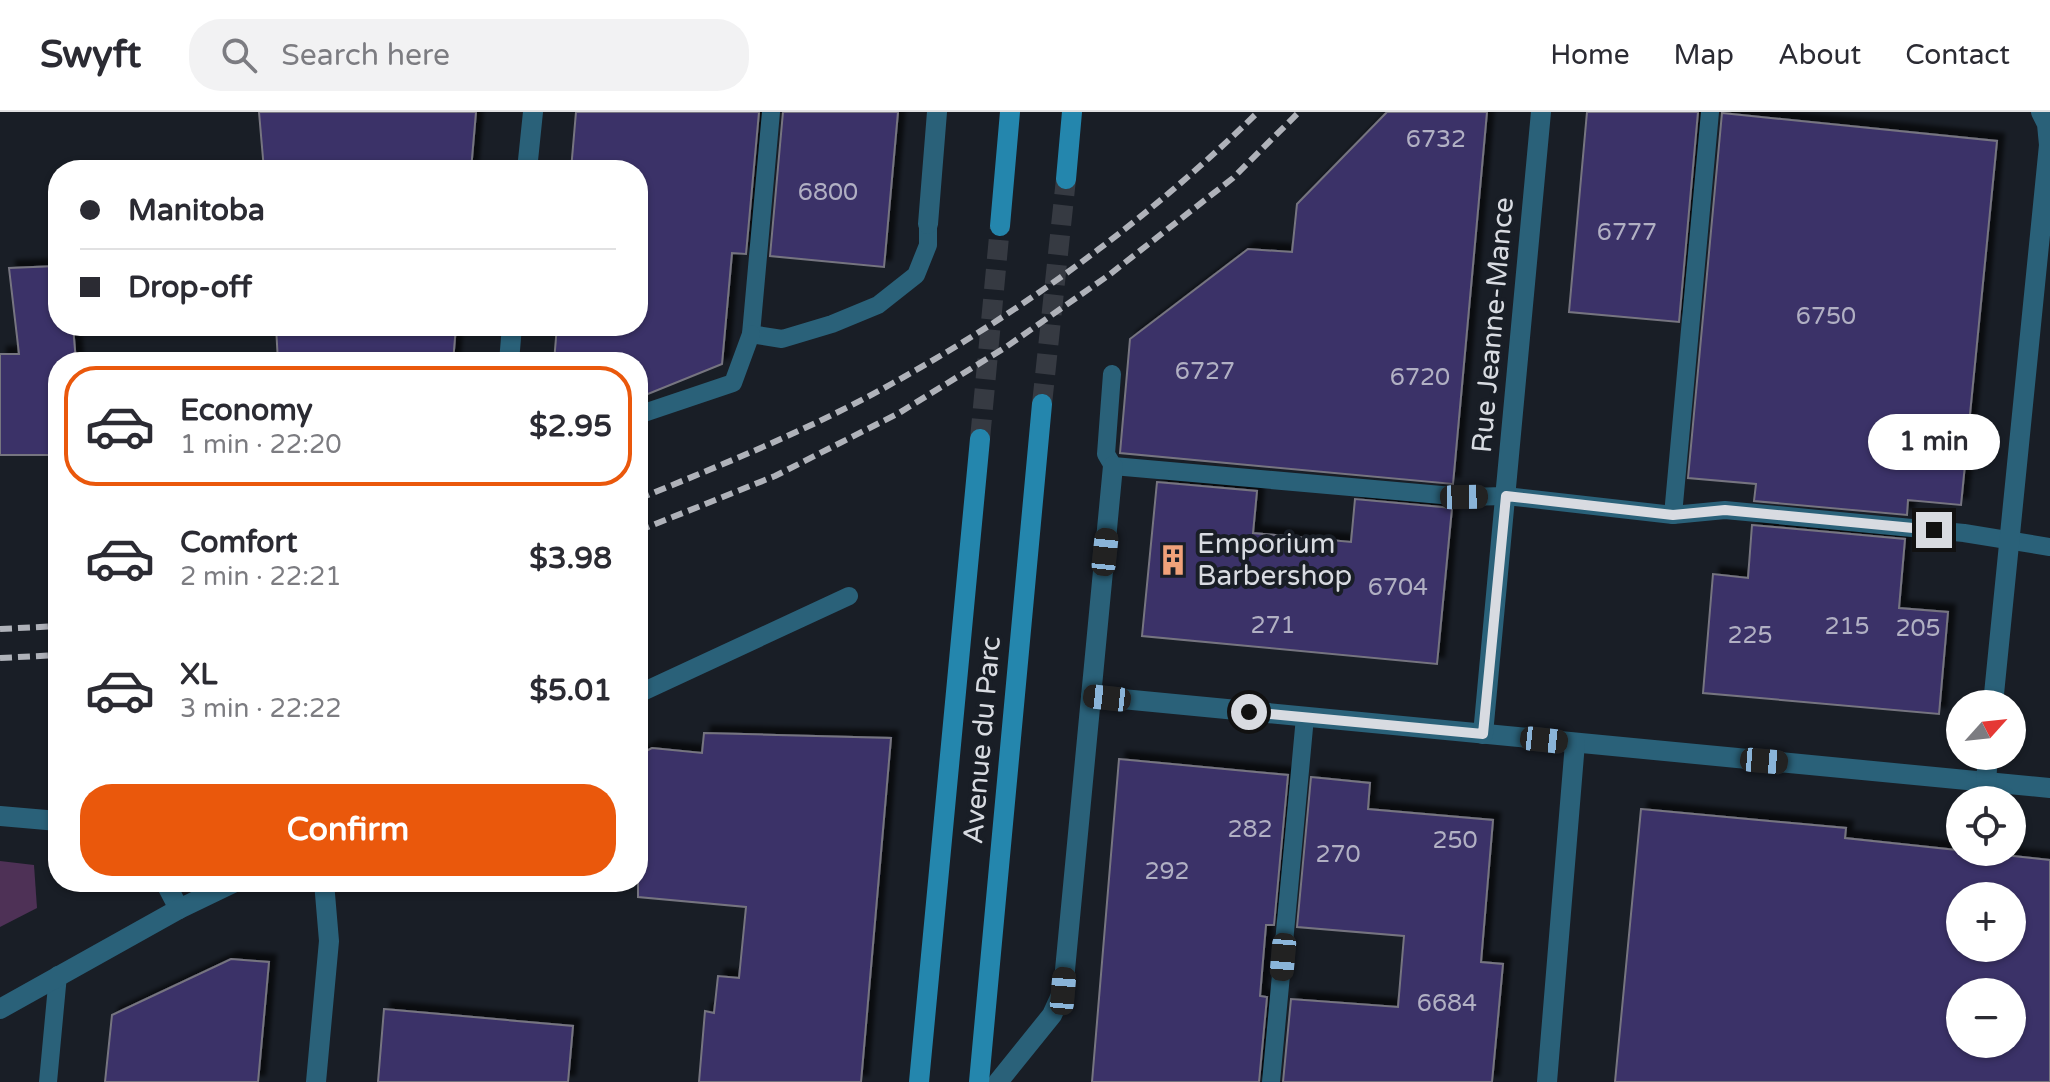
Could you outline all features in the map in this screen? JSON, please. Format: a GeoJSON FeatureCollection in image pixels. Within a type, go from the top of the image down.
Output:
{"type":"FeatureCollection","features":[{"type":"Feature","properties":{"kind":"main road"},"geometry":{"type":"LineString","coordinates":[[1000,226],[1010,112]]}},
{"type":"Feature","properties":{"kind":"main road"},"geometry":{"type":"LineString","coordinates":[[1066,179],[1072,112]]}},
{"type":"Feature","properties":{"kind":"main road","name":"Avenue du Parc"},"geometry":{"type":"LineString","coordinates":[[979,1082],[1042,404]]}},
{"type":"Feature","properties":{"kind":"main road","name":"Avenue du Parc"},"geometry":{"type":"LineString","coordinates":[[919,1082],[980,439]]}},
{"type":"Feature","properties":{"kind":"street"},"geometry":{"type":"LineString","coordinates":[[528,160],[533,112]]}},
{"type":"Feature","properties":{"kind":"street"},"geometry":{"type":"LineString","coordinates":[[928,224],[937,112]]}},
{"type":"Feature","properties":{"kind":"street","name":"Rue Jeanne-Mance"},"geometry":{"type":"LineString","coordinates":[[1483,734],[1541,112]]}},
{"type":"Feature","properties":{"kind":"street"},"geometry":{"type":"LineString","coordinates":[[1995,690],[2049,145],[2047,124],[2041,112]]}},
{"type":"Feature","properties":{"kind":"street"},"geometry":{"type":"LineString","coordinates":[[998,1082],[1052,1015],[1063,991],[1113,466]]}},
{"type":"Feature","properties":{"kind":"street"},"geometry":{"type":"LineString","coordinates":[[1091,696],[2050,788]]}},
{"type":"Feature","properties":{"kind":"street"},"geometry":{"type":"LineString","coordinates":[[1547,1082],[1575,743]]}},
{"type":"Feature","properties":{"kind":"street"},"geometry":{"type":"LineString","coordinates":[[1986,782],[1987,770]]}},
{"type":"Feature","properties":{"kind":"street"},"geometry":{"type":"LineString","coordinates":[[0,816],[48,820]]}},
{"type":"Feature","properties":{"kind":"street"},"geometry":{"type":"LineString","coordinates":[[170,892],[179,909]]}},
{"type":"Feature","properties":{"kind":"street"},"geometry":{"type":"LineString","coordinates":[[0,1009],[214,892]]}},
{"type":"Feature","properties":{"kind":"street"},"geometry":{"type":"LineString","coordinates":[[316,1082],[329,941],[325,892]]}},
{"type":"Feature","properties":{"kind":"lane"},"geometry":{"type":"LineString","coordinates":[[648,412],[733,383],[751,334],[771,112]]}},
{"type":"Feature","properties":{"kind":"lane"},"geometry":{"type":"LineString","coordinates":[[1673,515],[1710,112]]}},
{"type":"Feature","properties":{"kind":"lane"},"geometry":{"type":"LineString","coordinates":[[751,334],[782,339],[832,324],[878,305],[916,275],[928,245],[928,224]]}},
{"type":"Feature","properties":{"kind":"lane"},"geometry":{"type":"LineString","coordinates":[[1112,374],[1106,454],[1113,466],[1464,497],[1506,496],[1673,515],[1725,510],[1964,533],[2050,547]]}},
{"type":"Feature","properties":{"kind":"lane"},"geometry":{"type":"LineString","coordinates":[[648,689],[849,596]]}},
{"type":"Feature","properties":{"kind":"lane"},"geometry":{"type":"LineString","coordinates":[[1271,1082],[1305,717]]}},
{"type":"Feature","properties":{"kind":"lane"},"geometry":{"type":"LineString","coordinates":[[48,1082],[58,975]]}},
{"type":"Feature","properties":{"kind":"shaded area"},"geometry":{"type":"Polygon","coordinates":[[[0,861],[34,865],[37,908],[0,927],[0,861]]]}},
{"type":"Feature","properties":{"kind":"building"},"geometry":{"type":"Polygon","coordinates":[[[259,112],[476,112],[472,160],[263,160],[259,112]]]}},
{"type":"Feature","properties":{"kind":"building"},"geometry":{"type":"Polygon","coordinates":[[[576,112],[759,112],[746,254],[732,253],[722,364],[648,394],[648,352],[555,352],[556,336],[648,336],[648,160],[572,160],[576,112]]]}},
{"type":"Feature","properties":{"kind":"building"},"geometry":{"type":"Polygon","coordinates":[[[783,112],[898,112],[884,267],[770,256],[783,112]]]}},
{"type":"Feature","properties":{"kind":"building"},"geometry":{"type":"Polygon","coordinates":[[[1387,112],[1487,112],[1453,484],[1120,453],[1130,339],[1248,249],[1292,252],[1297,204],[1387,112]]]}},
{"type":"Feature","properties":{"kind":"building"},"geometry":{"type":"Polygon","coordinates":[[[1587,112],[1698,112],[1679,322],[1569,312],[1587,112]]]}},
{"type":"Feature","properties":{"kind":"building"},"geometry":{"type":"Polygon","coordinates":[[[1722,113],[1997,141],[1961,505],[1908,500],[1907,515],[1754,501],[1756,484],[1688,478],[1722,113]]]}},
{"type":"Feature","properties":{"kind":"building"},"geometry":{"type":"Polygon","coordinates":[[[48,266],[48,336],[74,336],[75,352],[48,352],[48,455],[0,455],[0,354],[19,354],[9,268],[48,266]]]}},
{"type":"Feature","properties":{"kind":"building"},"geometry":{"type":"Polygon","coordinates":[[[277,336],[455,336],[454,352],[277,352],[277,336]]]}},
{"type":"Feature","properties":{"kind":"building"},"geometry":{"type":"Polygon","coordinates":[[[1157,482],[1257,491],[1253,533],[1351,542],[1355,499],[1452,508],[1437,664],[1142,636],[1157,482]]]}},
{"type":"Feature","properties":{"kind":"building"},"geometry":{"type":"Polygon","coordinates":[[[1752,525],[1905,539],[1899,608],[1948,612],[1939,714],[1703,693],[1713,574],[1748,578],[1752,525]]]}},
{"type":"Feature","properties":{"kind":"building"},"geometry":{"type":"Polygon","coordinates":[[[704,733],[891,738],[861,1082],[699,1082],[705,1011],[714,1013],[718,976],[739,978],[746,907],[638,897],[638,892],[648,892],[648,750],[702,753],[704,733]]]}},
{"type":"Feature","properties":{"kind":"building"},"geometry":{"type":"Polygon","coordinates":[[[1119,759],[1288,775],[1274,925],[1266,925],[1260,996],[1267,997],[1259,1082],[1092,1082],[1119,759]]]}},
{"type":"Feature","properties":{"kind":"building"},"geometry":{"type":"Polygon","coordinates":[[[1311,777],[1370,783],[1368,809],[1493,820],[1481,962],[1503,964],[1492,1082],[1283,1082],[1291,999],[1398,1007],[1404,936],[1297,927],[1311,777]]]}},
{"type":"Feature","properties":{"kind":"building"},"geometry":{"type":"Polygon","coordinates":[[[1641,809],[1846,828],[1845,838],[1946,849],[1946,866],[2026,866],[2026,857],[2050,860],[2050,1082],[1615,1082],[1641,809]]]}},
{"type":"Feature","properties":{"kind":"building"},"geometry":{"type":"Polygon","coordinates":[[[231,959],[269,962],[258,1082],[105,1082],[112,1015],[231,959]]]}},
{"type":"Feature","properties":{"kind":"building"},"geometry":{"type":"Polygon","coordinates":[[[384,1009],[573,1026],[568,1082],[378,1082],[384,1009]]]}},
{"type":"Feature","properties":{"kind":"tunnel"},"geometry":{"type":"LineString","coordinates":[[1042,404],[1066,179]]}},
{"type":"Feature","properties":{"kind":"tunnel"},"geometry":{"type":"LineString","coordinates":[[980,439],[1000,226]]}},
{"type":"Feature","properties":{"kind":"railway"},"geometry":{"type":"LineString","coordinates":[[648,495],[831,416],[991,325],[1130,225],[1258,112]]}},
{"type":"Feature","properties":{"kind":"railway"},"geometry":{"type":"LineString","coordinates":[[648,527],[775,476],[899,413],[1006,347],[1109,275],[1233,178],[1299,112]]}},
{"type":"Feature","properties":{"kind":"railway"},"geometry":{"type":"LineString","coordinates":[[0,629],[48,627]]}},
{"type":"Feature","properties":{"kind":"railway"},"geometry":{"type":"LineString","coordinates":[[0,658],[48,656]]}},
{"type":"Feature","properties":{"kind":"place","name":"Emporium Barbershop"},"geometry":{"type":"Point","coordinates":[1173,560]}},
{"type":"Feature","properties":{"kind":"route"},"geometry":{"type":"LineString","coordinates":[[1249,712],[1483,734],[1506,496],[1673,515],[1725,510],[1934,530]]}}]}
